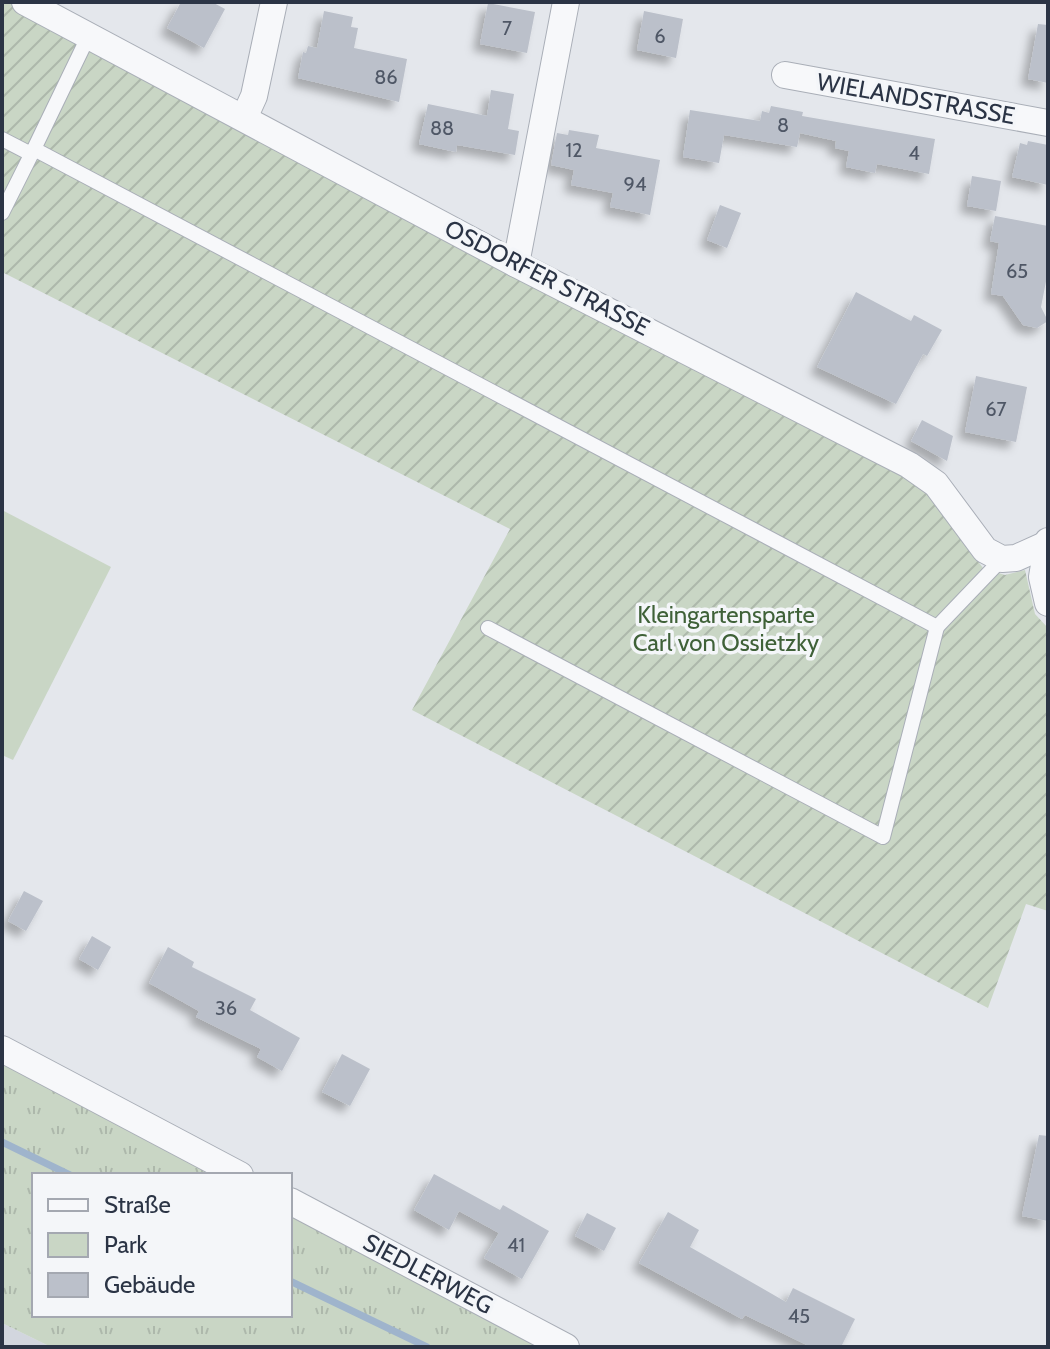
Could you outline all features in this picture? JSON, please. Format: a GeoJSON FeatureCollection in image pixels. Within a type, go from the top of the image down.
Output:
{"type":"FeatureCollection","features":[{"type":"Feature","properties":{"kind":"street","name":"OSDORFER STRASSE"},"geometry":{"type":"LineString","coordinates":[[25,2],[516,264],[909,465],[936,484],[985,550],[1002,559]]}},
{"type":"Feature","properties":{"kind":"street"},"geometry":{"type":"LineString","coordinates":[[244,118],[254,96],[274,2]]}},
{"type":"Feature","properties":{"kind":"street"},"geometry":{"type":"LineString","coordinates":[[516,264],[566,2]]}},
{"type":"Feature","properties":{"kind":"street","name":"WIELANDSTRASSE"},"geometry":{"type":"LineString","coordinates":[[785,75],[1048,123]]}},
{"type":"Feature","properties":{"kind":"street"},"geometry":{"type":"LineString","coordinates":[[1002,559],[1016,558],[1048,543]]}},
{"type":"Feature","properties":{"kind":"street"},"geometry":{"type":"LineString","coordinates":[[1048,543],[1042,577],[1048,603]]}},
{"type":"Feature","properties":{"kind":"street"},"geometry":{"type":"LineString","coordinates":[[2,1049],[236,1173]]}},
{"type":"Feature","properties":{"kind":"street","name":"SIEDLERWEG"},"geometry":{"type":"LineString","coordinates":[[292,1202],[566,1347]]}},
{"type":"Feature","properties":{"kind":"lane"},"geometry":{"type":"LineString","coordinates":[[2,213],[88,37]]}},
{"type":"Feature","properties":{"kind":"lane"},"geometry":{"type":"LineString","coordinates":[[2,139],[33,152],[937,627]]}},
{"type":"Feature","properties":{"kind":"lane"},"geometry":{"type":"LineString","coordinates":[[488,628],[883,837],[937,627],[1002,559]]}},
{"type":"Feature","properties":{"kind":"shaded area"},"geometry":{"type":"Polygon","coordinates":[[[2,1323],[51,1347],[2,1347],[2,1323]]]}},
{"type":"Feature","properties":{"kind":"green space","name":"Kleingartensparte Carl von Ossietzky"},"geometry":{"type":"Polygon","coordinates":[[[2,2],[12,2],[905,478],[927,494],[983,568],[1005,575],[1025,570],[1035,614],[1048,628],[1048,911],[1026,904],[988,1008],[412,710],[510,529],[2,272],[2,2]]]}},
{"type":"Feature","properties":{"kind":"green space"},"geometry":{"type":"Polygon","coordinates":[[[2,510],[111,567],[13,760],[2,755],[2,510]]]}},
{"type":"Feature","properties":{"kind":"green space"},"geometry":{"type":"Polygon","coordinates":[[[2,1060],[215,1173],[32,1173],[32,1317],[292,1317],[292,1214],[544,1347],[51,1347],[2,1323],[2,1060]]]}},
{"type":"Feature","properties":{"kind":"building"},"geometry":{"type":"Polygon","coordinates":[[[181,2],[212,2],[225,9],[204,48],[167,28],[181,2]]]}},
{"type":"Feature","properties":{"kind":"building"},"geometry":{"type":"Polygon","coordinates":[[[488,3],[535,12],[527,53],[480,44],[488,3]]]}},
{"type":"Feature","properties":{"kind":"building"},"geometry":{"type":"Polygon","coordinates":[[[324,11],[353,17],[351,27],[358,28],[354,48],[407,59],[399,102],[298,78],[303,52],[306,53],[308,46],[317,48],[324,11]]]}},
{"type":"Feature","properties":{"kind":"building"},"geometry":{"type":"Polygon","coordinates":[[[644,11],[683,19],[676,58],[637,50],[644,11]]]}},
{"type":"Feature","properties":{"kind":"building"},"geometry":{"type":"Polygon","coordinates":[[[1038,24],[1048,25],[1048,83],[1028,79],[1038,24]]]}},
{"type":"Feature","properties":{"kind":"building"},"geometry":{"type":"Polygon","coordinates":[[[491,90],[514,94],[508,129],[519,131],[515,155],[457,145],[456,152],[419,144],[428,104],[487,116],[491,90]]]}},
{"type":"Feature","properties":{"kind":"building"},"geometry":{"type":"Polygon","coordinates":[[[771,106],[803,112],[802,116],[935,139],[929,174],[877,164],[875,173],[846,167],[849,151],[835,148],[836,141],[800,133],[797,147],[724,135],[719,163],[683,157],[690,110],[760,121],[762,111],[769,113],[771,106]]]}},
{"type":"Feature","properties":{"kind":"building"},"geometry":{"type":"Polygon","coordinates":[[[569,130],[599,135],[596,148],[660,160],[650,215],[610,207],[613,193],[571,185],[574,170],[551,165],[557,133],[568,135],[569,130]]]}},
{"type":"Feature","properties":{"kind":"building"},"geometry":{"type":"Polygon","coordinates":[[[1028,141],[1048,145],[1048,185],[1012,177],[1020,143],[1027,145],[1028,141]]]}},
{"type":"Feature","properties":{"kind":"building"},"geometry":{"type":"Polygon","coordinates":[[[972,176],[1001,181],[996,211],[967,206],[972,176]]]}},
{"type":"Feature","properties":{"kind":"building"},"geometry":{"type":"Polygon","coordinates":[[[720,205],[741,213],[727,248],[707,240],[720,205]]]}},
{"type":"Feature","properties":{"kind":"building"},"geometry":{"type":"Polygon","coordinates":[[[995,216],[1048,226],[1048,271],[1041,307],[1048,321],[1037,328],[1023,325],[1003,296],[991,294],[999,243],[990,241],[995,216]]]}},
{"type":"Feature","properties":{"kind":"building"},"geometry":{"type":"Polygon","coordinates":[[[856,292],[911,321],[914,315],[942,330],[927,356],[923,354],[896,404],[817,367],[856,292]]]}},
{"type":"Feature","properties":{"kind":"building"},"geometry":{"type":"Polygon","coordinates":[[[976,376],[1027,387],[1016,442],[965,432],[976,376]]]}},
{"type":"Feature","properties":{"kind":"building"},"geometry":{"type":"Polygon","coordinates":[[[922,420],[953,436],[947,461],[911,441],[922,420]]]}},
{"type":"Feature","properties":{"kind":"building"},"geometry":{"type":"Polygon","coordinates":[[[24,891],[43,901],[26,931],[8,921],[24,891]]]}},
{"type":"Feature","properties":{"kind":"building"},"geometry":{"type":"Polygon","coordinates":[[[92,936],[111,947],[98,970],[79,959],[92,936]]]}},
{"type":"Feature","properties":{"kind":"building"},"geometry":{"type":"Polygon","coordinates":[[[168,947],[194,962],[192,967],[256,999],[250,1010],[300,1038],[282,1071],[257,1057],[261,1049],[196,1017],[199,1011],[149,983],[168,947]]]}},
{"type":"Feature","properties":{"kind":"building"},"geometry":{"type":"Polygon","coordinates":[[[342,1054],[370,1069],[350,1106],[322,1092],[342,1054]]]}},
{"type":"Feature","properties":{"kind":"building"},"geometry":{"type":"Polygon","coordinates":[[[1039,1135],[1048,1136],[1048,1221],[1022,1216],[1039,1135]]]}},
{"type":"Feature","properties":{"kind":"building"},"geometry":{"type":"Polygon","coordinates":[[[434,1174],[500,1210],[503,1205],[549,1231],[522,1279],[484,1258],[499,1233],[459,1211],[449,1230],[414,1210],[434,1174]]]}},
{"type":"Feature","properties":{"kind":"building"},"geometry":{"type":"Polygon","coordinates":[[[668,1212],[699,1230],[690,1247],[786,1302],[793,1288],[855,1319],[841,1347],[811,1347],[745,1315],[742,1319],[639,1263],[668,1212]]]}},
{"type":"Feature","properties":{"kind":"building"},"geometry":{"type":"Polygon","coordinates":[[[587,1213],[616,1228],[604,1251],[575,1236],[587,1213]]]}},
{"type":"Feature","properties":{"kind":"waterway"},"geometry":{"type":"LineString","coordinates":[[2,1142],[66,1173]]}},
{"type":"Feature","properties":{"kind":"waterway"},"geometry":{"type":"LineString","coordinates":[[292,1282],[427,1347]]}}]}
